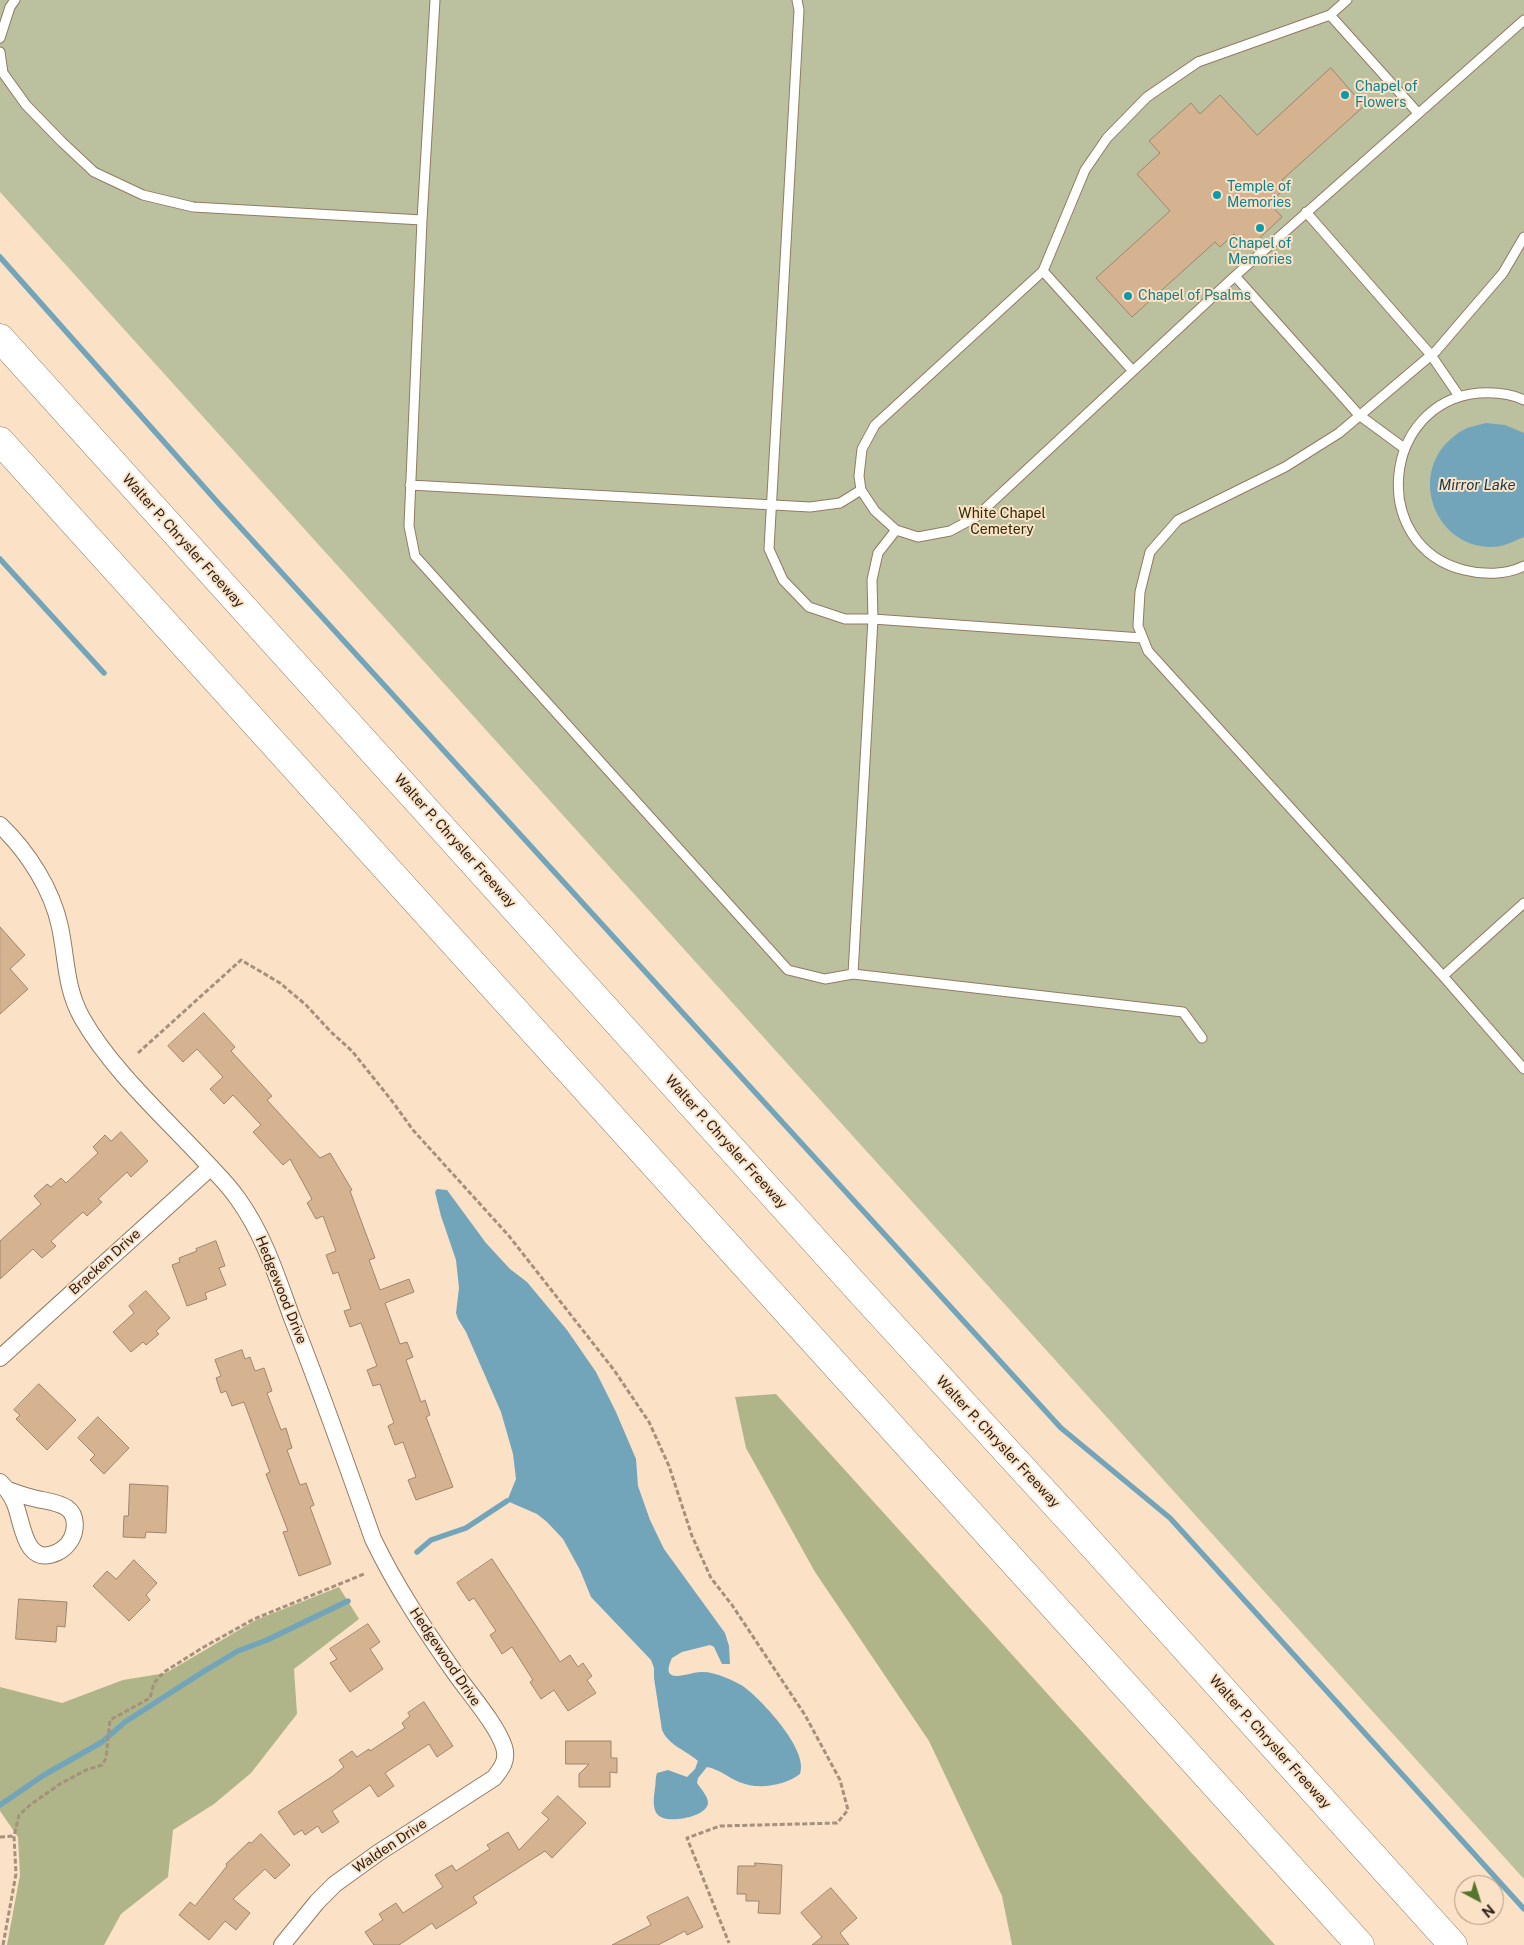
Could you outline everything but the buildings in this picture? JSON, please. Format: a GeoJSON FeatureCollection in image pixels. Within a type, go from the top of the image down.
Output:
{"type":"FeatureCollection","features":[{"type":"Feature","properties":{"kind":"highway","name":"Walter P. Chrysler Freeway"},"geometry":{"type":"LineString","coordinates":[[0,338],[1453,1945]]}},
{"type":"Feature","properties":{"kind":"highway"},"geometry":{"type":"LineString","coordinates":[[0,441],[1360,1945]]}},
{"type":"Feature","properties":{"kind":"street","name":"Hedgewood Drive"},"geometry":{"type":"LineString","coordinates":[[0,825],[30,861],[53,904],[60,926],[70,992],[94,1039],[238,1198],[261,1236],[312,1368],[373,1539],[385,1564],[421,1624],[500,1738],[506,1759]]}},
{"type":"Feature","properties":{"kind":"street","name":"Bracken Drive"},"geometry":{"type":"LineString","coordinates":[[0,1358],[211,1167]]}},
{"type":"Feature","properties":{"kind":"street"},"geometry":{"type":"LineString","coordinates":[[4,1486],[33,1498],[59,1502],[66,1507],[74,1519],[75,1528],[70,1543],[59,1552],[52,1554],[42,1554],[34,1551],[25,1540],[19,1515],[4,1486]]}},
{"type":"Feature","properties":{"kind":"street","name":"Walden Drive"},"geometry":{"type":"LineString","coordinates":[[282,1945],[317,1902],[335,1884],[385,1848],[494,1778],[502,1769],[506,1759]]}},
{"type":"Feature","properties":{"kind":"lane"},"geometry":{"type":"LineString","coordinates":[[0,38],[10,7],[15,0]]}},
{"type":"Feature","properties":{"kind":"lane"},"geometry":{"type":"LineString","coordinates":[[435,0],[422,220],[408,526],[416,556],[788,970],[825,979],[853,974],[1183,1012],[1202,1038]]}},
{"type":"Feature","properties":{"kind":"lane"},"geometry":{"type":"LineString","coordinates":[[797,0],[799,10],[769,549],[783,580],[809,607],[845,619],[873,619],[1142,638]]}},
{"type":"Feature","properties":{"kind":"lane"},"geometry":{"type":"LineString","coordinates":[[1347,0],[1330,15],[1198,62],[1147,97],[1107,138],[1085,170],[1043,271],[875,425],[862,449],[859,476],[861,490],[875,511],[896,530],[918,537],[950,531],[976,517],[1235,276],[1524,20]]}},
{"type":"Feature","properties":{"kind":"lane"},"geometry":{"type":"LineString","coordinates":[[1330,15],[1418,113]]}},
{"type":"Feature","properties":{"kind":"lane"},"geometry":{"type":"LineString","coordinates":[[0,52],[3,73],[26,105],[62,142],[94,172],[142,195],[193,207],[422,220]]}},
{"type":"Feature","properties":{"kind":"lane"},"geometry":{"type":"LineString","coordinates":[[1306,212],[1431,355],[1459,396]]}},
{"type":"Feature","properties":{"kind":"lane"},"geometry":{"type":"LineString","coordinates":[[1524,237],[1503,273],[1431,355],[1339,432],[1285,467],[1178,520],[1150,552],[1140,592],[1138,626],[1148,652],[1443,976],[1524,1069]]}},
{"type":"Feature","properties":{"kind":"lane"},"geometry":{"type":"LineString","coordinates":[[1043,271],[1132,370]]}},
{"type":"Feature","properties":{"kind":"lane"},"geometry":{"type":"LineString","coordinates":[[1235,276],[1359,415],[1404,448]]}},
{"type":"Feature","properties":{"kind":"lane"},"geometry":{"type":"LineString","coordinates":[[1524,400],[1493,392],[1459,396],[1437,408],[1425,417],[1409,438],[1401,457],[1397,480],[1400,505],[1407,524],[1418,541],[1432,554],[1455,567],[1476,573],[1497,573],[1524,566]]}},
{"type":"Feature","properties":{"kind":"lane"},"geometry":{"type":"LineString","coordinates":[[410,485],[810,507],[840,503],[861,490]]}},
{"type":"Feature","properties":{"kind":"lane"},"geometry":{"type":"LineString","coordinates":[[853,974],[873,619],[872,580],[878,553],[896,530]]}},
{"type":"Feature","properties":{"kind":"lane"},"geometry":{"type":"LineString","coordinates":[[1443,976],[1524,903]]}},
{"type":"Feature","properties":{"kind":"path"},"geometry":{"type":"LineString","coordinates":[[138,1053],[241,960],[280,983],[306,1005],[352,1051],[413,1130],[508,1236],[614,1370],[649,1422],[669,1466],[692,1536],[711,1578],[732,1605],[805,1715],[840,1780],[848,1810],[837,1824],[720,1826],[687,1838],[729,1943]]}},
{"type":"Feature","properties":{"kind":"path"},"geometry":{"type":"LineString","coordinates":[[3,1945],[16,1874],[14,1836],[19,1815],[60,1784],[102,1764],[106,1758],[110,1720],[150,1698],[154,1683],[164,1672],[202,1648],[254,1619],[364,1574]]}},
{"type":"Feature","properties":{"kind":"path"},"geometry":{"type":"LineString","coordinates":[[0,1837],[14,1836]]}},
{"type":"Feature","properties":{"kind":"green space","name":"White Chapel Cemetery"},"geometry":{"type":"Polygon","coordinates":[[[0,0],[1524,0],[1524,1879],[0,192],[0,0]]]}},
{"type":"Feature","properties":{"kind":"green space"},"geometry":{"type":"Polygon","coordinates":[[[776,1394],[1275,1945],[1012,1945],[1002,1896],[929,1741],[815,1572],[746,1448],[735,1397],[776,1394]]]}},
{"type":"Feature","properties":{"kind":"green space"},"geometry":{"type":"Polygon","coordinates":[[[339,1587],[359,1619],[294,1669],[297,1714],[251,1773],[214,1804],[173,1830],[168,1877],[121,1914],[104,1945],[7,1945],[20,1875],[18,1837],[0,1811],[0,1687],[62,1703],[123,1680],[166,1673],[256,1620],[339,1587]]]}},
{"type":"Feature","properties":{"kind":"water","name":"Mirror Lake"},"geometry":{"type":"Polygon","coordinates":[[[1486,423],[1505,425],[1524,433],[1524,537],[1497,547],[1470,543],[1456,535],[1444,524],[1436,510],[1431,495],[1430,478],[1434,462],[1443,447],[1454,436],[1469,427],[1486,423]]]}},
{"type":"Feature","properties":{"kind":"water"},"geometry":{"type":"Polygon","coordinates":[[[437,1189],[447,1190],[486,1243],[510,1269],[527,1282],[567,1330],[596,1372],[636,1459],[638,1486],[650,1520],[664,1549],[725,1633],[729,1646],[730,1664],[722,1664],[714,1647],[710,1645],[682,1652],[672,1658],[669,1673],[678,1676],[697,1672],[713,1673],[733,1681],[748,1690],[765,1706],[792,1741],[801,1764],[800,1774],[794,1778],[779,1784],[754,1786],[739,1782],[707,1767],[698,1778],[697,1783],[708,1800],[706,1808],[702,1812],[688,1818],[666,1819],[656,1812],[654,1800],[657,1773],[668,1770],[687,1777],[695,1769],[698,1761],[673,1744],[665,1735],[662,1730],[654,1668],[651,1660],[591,1597],[580,1570],[563,1539],[537,1514],[507,1501],[516,1479],[513,1454],[501,1412],[456,1313],[459,1288],[456,1260],[441,1216],[435,1192],[437,1189]]]}},
{"type":"Feature","properties":{"kind":"waterway"},"geometry":{"type":"LineString","coordinates":[[0,257],[220,505],[1061,1428],[1170,1518],[1524,1909]]}},
{"type":"Feature","properties":{"kind":"waterway"},"geometry":{"type":"LineString","coordinates":[[0,559],[104,673]]}},
{"type":"Feature","properties":{"kind":"waterway"},"geometry":{"type":"LineString","coordinates":[[417,1552],[431,1540],[466,1528],[507,1501]]}},
{"type":"Feature","properties":{"kind":"waterway"},"geometry":{"type":"LineString","coordinates":[[0,1805],[44,1775],[102,1742],[125,1722],[238,1651],[267,1640],[348,1601]]}},
{"type":"Feature","properties":{"kind":"place","name":"Chapel of Flowers"},"geometry":{"type":"Point","coordinates":[1345,95]}},
{"type":"Feature","properties":{"kind":"place","name":"Temple of Memories"},"geometry":{"type":"Point","coordinates":[1217,195]}},
{"type":"Feature","properties":{"kind":"place","name":"Chapel of Memories"},"geometry":{"type":"Point","coordinates":[1260,228]}},
{"type":"Feature","properties":{"kind":"place","name":"Chapel of Psalms"},"geometry":{"type":"Point","coordinates":[1128,296]}}]}
